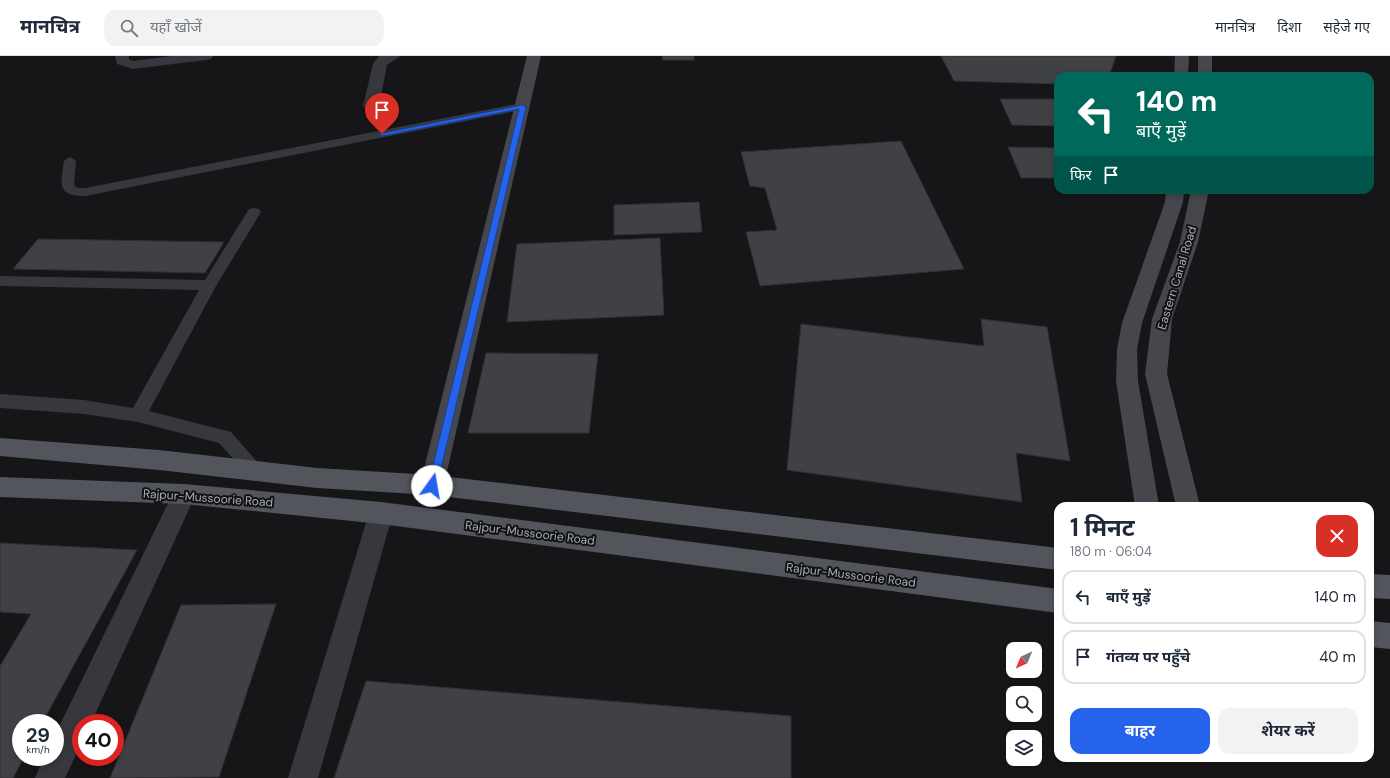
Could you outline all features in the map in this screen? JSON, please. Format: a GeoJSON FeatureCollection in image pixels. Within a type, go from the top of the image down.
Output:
{"type":"FeatureCollection","features":[{"type":"Feature","properties":{"kind":"main road"},"geometry":{"type":"LineString","coordinates":[[432,486],[534,56]]}},
{"type":"Feature","properties":{"kind":"main road"},"geometry":{"type":"LineString","coordinates":[[1181,72],[1182,56]]}},
{"type":"Feature","properties":{"kind":"main road"},"geometry":{"type":"LineString","coordinates":[[1205,56],[1205,72]]}},
{"type":"Feature","properties":{"kind":"main road","name":"Eastern Canal Road"},"geometry":{"type":"LineString","coordinates":[[1146,502],[1127,380],[1127,349],[1132,323],[1142,289],[1174,202],[1175,194]]}},
{"type":"Feature","properties":{"kind":"main road","name":"Eastern Canal Road"},"geometry":{"type":"LineString","coordinates":[[1187,502],[1156,374],[1162,319],[1189,242],[1199,194]]}},
{"type":"Feature","properties":{"kind":"main road"},"geometry":{"type":"LineString","coordinates":[[0,447],[160,460],[317,478],[432,486],[1054,560]]}},
{"type":"Feature","properties":{"kind":"main road","name":"Rajpur-Mussoorie Road"},"geometry":{"type":"LineString","coordinates":[[0,487],[184,494],[381,513],[1054,600]]}},
{"type":"Feature","properties":{"kind":"main road"},"geometry":{"type":"LineString","coordinates":[[1374,586],[1390,587]]}},
{"type":"Feature","properties":{"kind":"main road"},"geometry":{"type":"LineString","coordinates":[[1374,634],[1390,636]]}},
{"type":"Feature","properties":{"kind":"street"},"geometry":{"type":"LineString","coordinates":[[122,56],[122,61],[133,65],[206,56]]}},
{"type":"Feature","properties":{"kind":"street"},"geometry":{"type":"LineString","coordinates":[[371,106],[380,64],[385,58],[393,56]]}},
{"type":"Feature","properties":{"kind":"street"},"geometry":{"type":"LineString","coordinates":[[50,778],[184,494]]}},
{"type":"Feature","properties":{"kind":"street"},"geometry":{"type":"LineString","coordinates":[[303,778],[381,513]]}},
{"type":"Feature","properties":{"kind":"lane"},"geometry":{"type":"LineString","coordinates":[[70,161],[67,185],[69,189],[74,192],[85,192],[522,107]]}},
{"type":"Feature","properties":{"kind":"lane"},"geometry":{"type":"LineString","coordinates":[[138,415],[209,286],[254,212]]}},
{"type":"Feature","properties":{"kind":"lane"},"geometry":{"type":"LineString","coordinates":[[0,281],[209,286]]}},
{"type":"Feature","properties":{"kind":"lane"},"geometry":{"type":"LineString","coordinates":[[0,401],[84,407],[138,415],[225,437],[254,470]]}},
{"type":"Feature","properties":{"kind":"building"},"geometry":{"type":"Polygon","coordinates":[[[662,56],[694,56],[694,60],[663,60],[662,56]]]}},
{"type":"Feature","properties":{"kind":"building"},"geometry":{"type":"Polygon","coordinates":[[[941,56],[1116,56],[1110,72],[1054,72],[1054,84],[954,81],[941,56]]]}},
{"type":"Feature","properties":{"kind":"building"},"geometry":{"type":"Polygon","coordinates":[[[1000,99],[1054,99],[1054,126],[1012,125],[1000,99]]]}},
{"type":"Feature","properties":{"kind":"building"},"geometry":{"type":"Polygon","coordinates":[[[901,141],[964,269],[760,286],[746,232],[777,230],[765,188],[750,186],[741,152],[901,141]]]}},
{"type":"Feature","properties":{"kind":"building"},"geometry":{"type":"Polygon","coordinates":[[[1008,147],[1054,148],[1054,178],[1021,178],[1008,147]]]}},
{"type":"Feature","properties":{"kind":"building"},"geometry":{"type":"Polygon","coordinates":[[[699,202],[702,232],[614,235],[614,205],[699,202]]]}},
{"type":"Feature","properties":{"kind":"building"},"geometry":{"type":"Polygon","coordinates":[[[660,238],[664,315],[507,322],[517,244],[660,238]]]}},
{"type":"Feature","properties":{"kind":"building"},"geometry":{"type":"Polygon","coordinates":[[[38,239],[224,242],[205,273],[13,269],[38,239]]]}},
{"type":"Feature","properties":{"kind":"building"},"geometry":{"type":"Polygon","coordinates":[[[981,319],[1047,327],[1070,461],[1016,453],[1022,502],[787,470],[801,324],[984,346],[981,319]]]}},
{"type":"Feature","properties":{"kind":"building"},"geometry":{"type":"Polygon","coordinates":[[[486,353],[598,354],[589,433],[468,433],[486,353]]]}},
{"type":"Feature","properties":{"kind":"building"},"geometry":{"type":"Polygon","coordinates":[[[0,543],[137,550],[47,714],[12,714],[12,766],[19,766],[13,778],[0,778],[0,666],[31,614],[0,612],[0,543]]]}},
{"type":"Feature","properties":{"kind":"building"},"geometry":{"type":"Polygon","coordinates":[[[276,604],[219,777],[110,778],[115,766],[124,766],[124,744],[181,605],[276,604]]]}},
{"type":"Feature","properties":{"kind":"building"},"geometry":{"type":"Polygon","coordinates":[[[366,681],[791,716],[791,778],[334,778],[366,681]]]}},
{"type":"Feature","properties":{"kind":"route"},"geometry":{"type":"LineString","coordinates":[[382,134],[522,107],[432,486]]}}]}
